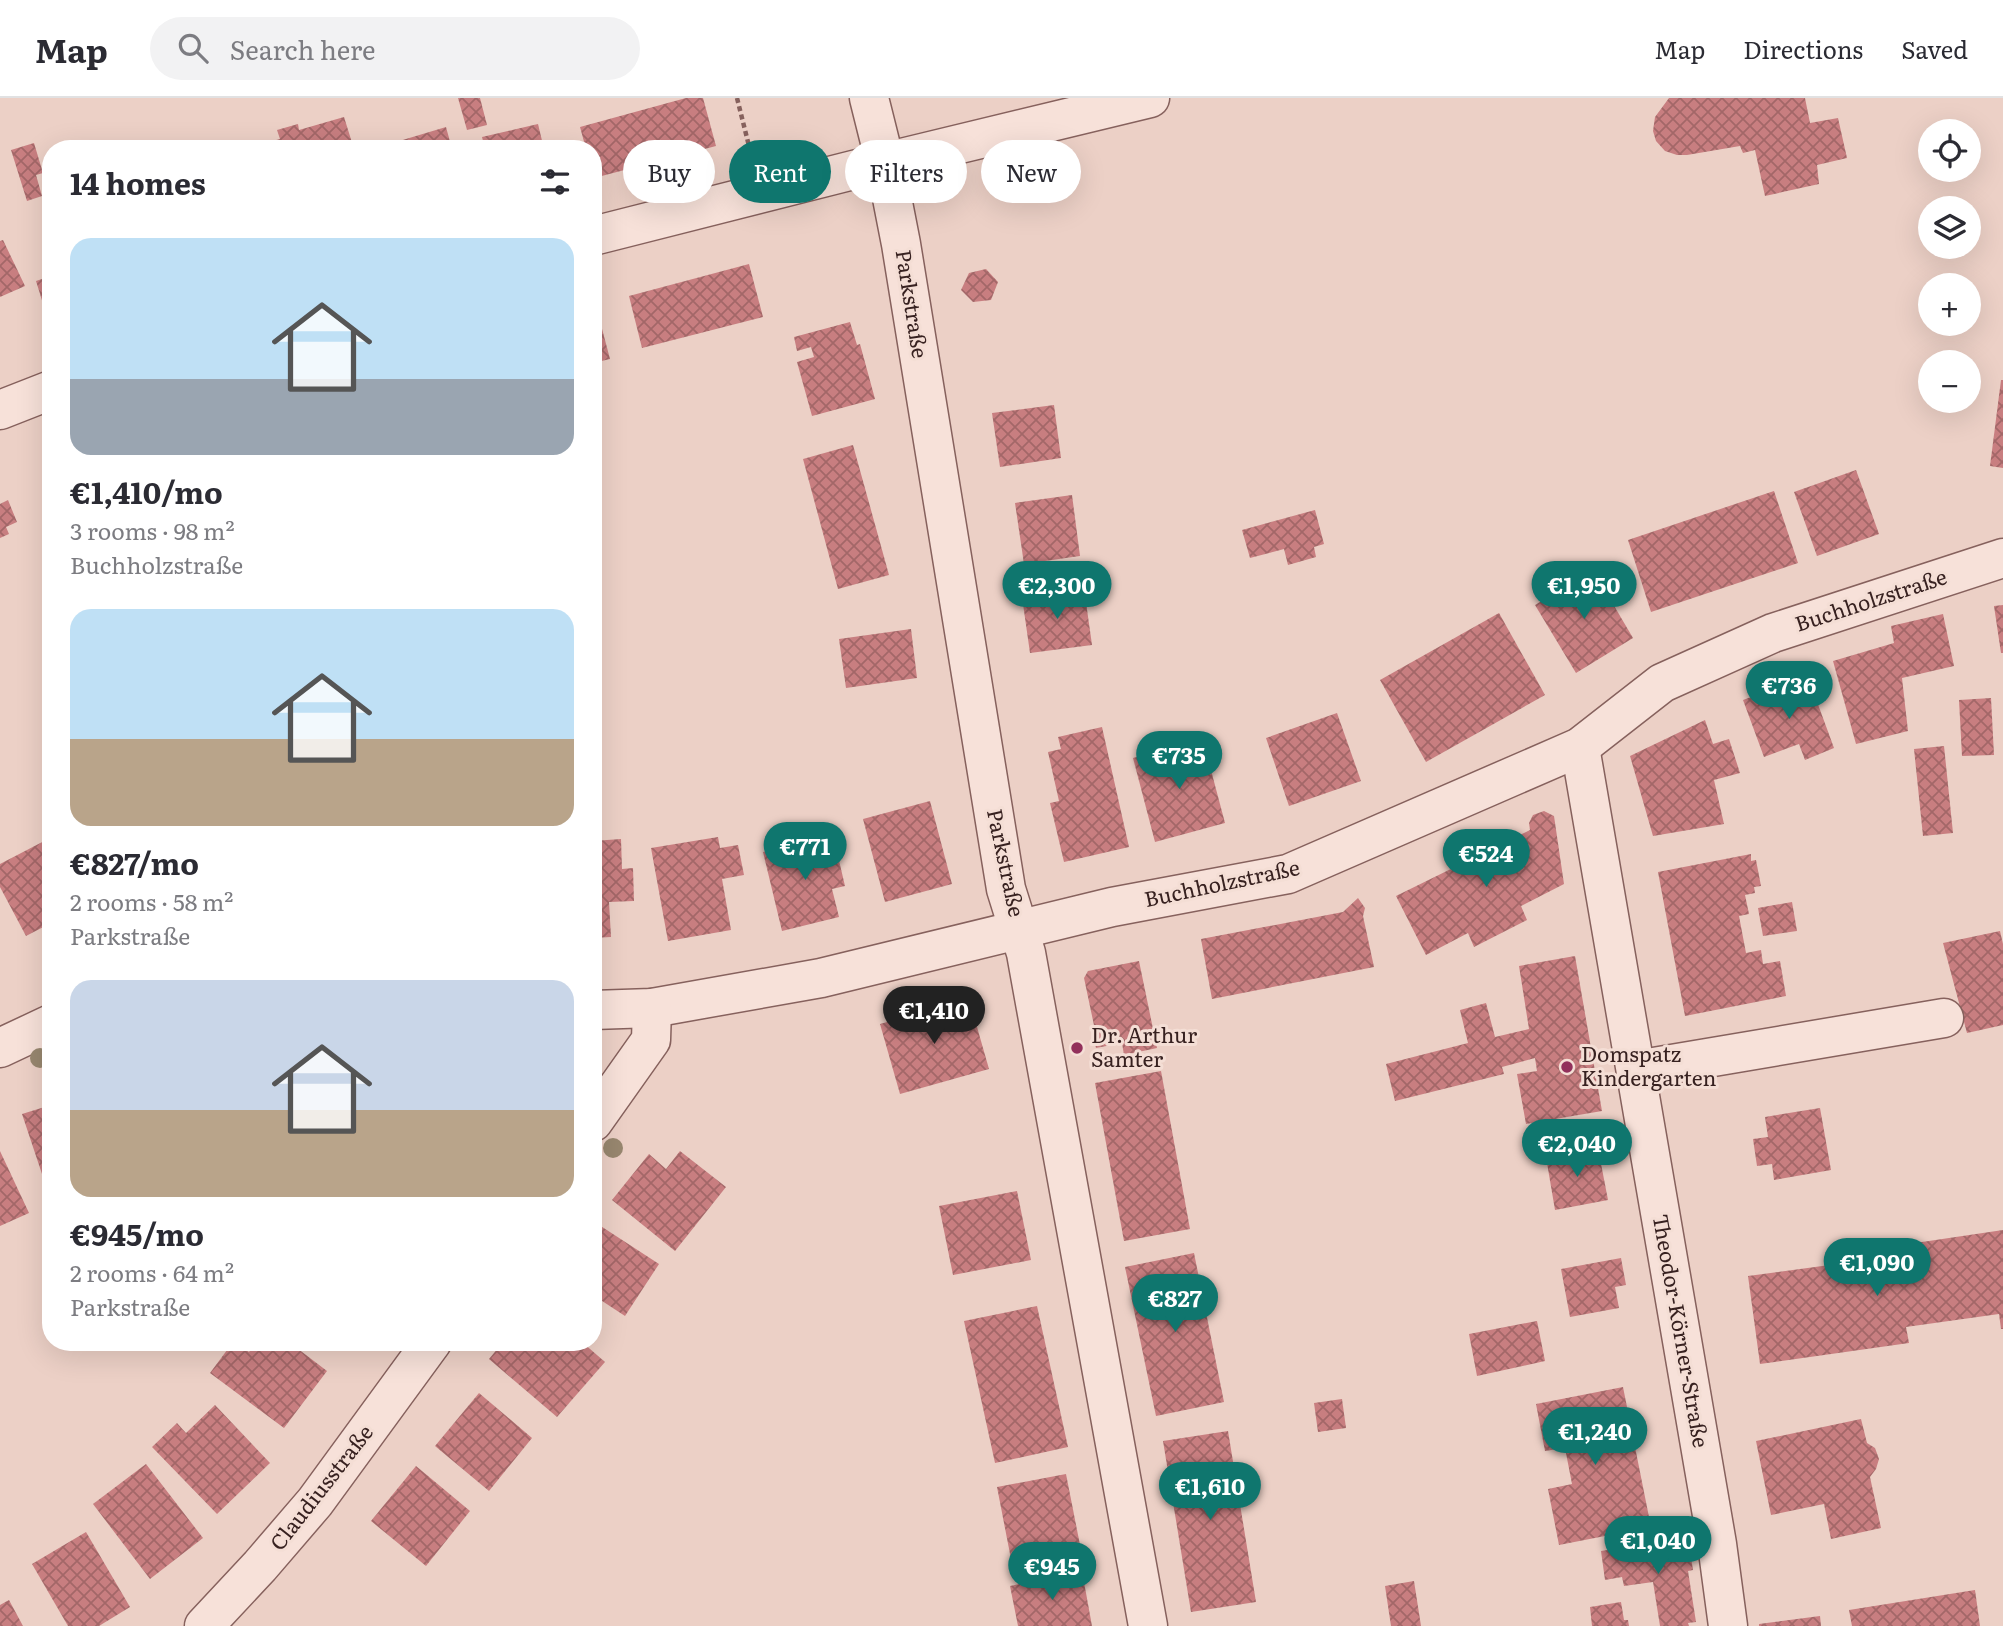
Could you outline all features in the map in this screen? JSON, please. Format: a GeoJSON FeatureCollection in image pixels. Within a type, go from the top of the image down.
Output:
{"type":"FeatureCollection","features":[{"type":"Feature","properties":{"kind":"street","name":"Parkstraße"},"geometry":{"type":"LineString","coordinates":[[869,98],[880,140]]}},
{"type":"Feature","properties":{"kind":"street"},"geometry":{"type":"LineString","coordinates":[[967,142],[1150,98]]}},
{"type":"Feature","properties":{"kind":"street"},"geometry":{"type":"LineString","coordinates":[[602,234],[845,172]]}},
{"type":"Feature","properties":{"kind":"street","name":"Parkstraße"},"geometry":{"type":"LineString","coordinates":[[893,203],[1006,889],[1028,967],[1148,1626]]}},
{"type":"Feature","properties":{"kind":"street"},"geometry":{"type":"LineString","coordinates":[[0,410],[42,394]]}},
{"type":"Feature","properties":{"kind":"street","name":"Buchholzstraße"},"geometry":{"type":"LineString","coordinates":[[602,1010],[652,1008],[821,978],[1112,907],[1288,874],[1580,747],[1662,683],[1773,633],[2003,558]]}},
{"type":"Feature","properties":{"kind":"street","name":"Theodor-Körner-Straße"},"geometry":{"type":"LineString","coordinates":[[1580,747],[1717,1544],[1728,1626]]}},
{"type":"Feature","properties":{"kind":"street"},"geometry":{"type":"LineString","coordinates":[[602,1109],[651,1040],[652,1008]]}},
{"type":"Feature","properties":{"kind":"street"},"geometry":{"type":"LineString","coordinates":[[1636,1070],[1944,1018]]}},
{"type":"Feature","properties":{"kind":"street"},"geometry":{"type":"LineString","coordinates":[[0,1048],[42,1028]]}},
{"type":"Feature","properties":{"kind":"street","name":"Claudiusstraße"},"geometry":{"type":"LineString","coordinates":[[204,1626],[315,1502],[425,1351]]}},
{"type":"Feature","properties":{"kind":"building"},"geometry":{"type":"Polygon","coordinates":[[[458,98],[480,98],[487,125],[467,130],[458,98]]]}},
{"type":"Feature","properties":{"kind":"building"},"geometry":{"type":"Polygon","coordinates":[[[686,98],[703,98],[714,140],[623,140],[623,170],[602,176],[602,140],[584,140],[580,127],[686,98]]]}},
{"type":"Feature","properties":{"kind":"building"},"geometry":{"type":"Polygon","coordinates":[[[1669,98],[1805,98],[1810,123],[1838,118],[1847,158],[1817,165],[1819,184],[1765,196],[1755,150],[1743,153],[1740,146],[1687,155],[1665,151],[1656,141],[1653,131],[1655,117],[1669,98]]]}},
{"type":"Feature","properties":{"kind":"building"},"geometry":{"type":"Polygon","coordinates":[[[344,117],[351,140],[276,140],[280,139],[277,130],[298,124],[299,130],[344,117]]]}},
{"type":"Feature","properties":{"kind":"building"},"geometry":{"type":"Polygon","coordinates":[[[538,124],[542,140],[483,140],[482,137],[538,124]]]}},
{"type":"Feature","properties":{"kind":"building"},"geometry":{"type":"Polygon","coordinates":[[[446,127],[450,140],[403,140],[446,127]]]}},
{"type":"Feature","properties":{"kind":"building"},"geometry":{"type":"Polygon","coordinates":[[[34,143],[42,170],[42,173],[36,175],[42,196],[27,201],[11,150],[34,143]]]}},
{"type":"Feature","properties":{"kind":"building"},"geometry":{"type":"Polygon","coordinates":[[[3,240],[25,286],[0,297],[0,241],[3,240]]]}},
{"type":"Feature","properties":{"kind":"building"},"geometry":{"type":"Polygon","coordinates":[[[749,264],[763,317],[642,348],[629,296],[749,264]]]}},
{"type":"Feature","properties":{"kind":"building"},"geometry":{"type":"Polygon","coordinates":[[[986,269],[998,282],[991,300],[973,302],[961,290],[969,273],[986,269]]]}},
{"type":"Feature","properties":{"kind":"building"},"geometry":{"type":"Polygon","coordinates":[[[42,279],[42,300],[36,281],[42,279]]]}},
{"type":"Feature","properties":{"kind":"building"},"geometry":{"type":"Polygon","coordinates":[[[850,322],[857,345],[860,344],[875,399],[812,416],[797,362],[814,357],[811,347],[797,351],[794,337],[850,322]]]}},
{"type":"Feature","properties":{"kind":"building"},"geometry":{"type":"Polygon","coordinates":[[[602,329],[610,359],[602,361],[602,329]]]}},
{"type":"Feature","properties":{"kind":"building"},"geometry":{"type":"Polygon","coordinates":[[[2003,380],[2003,468],[1990,466],[2003,380]]]}},
{"type":"Feature","properties":{"kind":"building"},"geometry":{"type":"Polygon","coordinates":[[[1054,405],[1061,458],[1000,467],[992,413],[1054,405]]]}},
{"type":"Feature","properties":{"kind":"building"},"geometry":{"type":"Polygon","coordinates":[[[853,445],[889,575],[838,589],[803,459],[853,445]]]}},
{"type":"Feature","properties":{"kind":"building"},"geometry":{"type":"Polygon","coordinates":[[[1856,470],[1879,534],[1817,556],[1794,492],[1856,470]]]}},
{"type":"Feature","properties":{"kind":"building"},"geometry":{"type":"Polygon","coordinates":[[[1774,491],[1798,563],[1651,612],[1628,540],[1774,491]]]}},
{"type":"Feature","properties":{"kind":"building"},"geometry":{"type":"Polygon","coordinates":[[[1072,495],[1080,556],[1024,564],[1015,503],[1072,495]]]}},
{"type":"Feature","properties":{"kind":"building"},"geometry":{"type":"Polygon","coordinates":[[[8,500],[17,522],[6,527],[9,534],[0,538],[0,504],[8,500]]]}},
{"type":"Feature","properties":{"kind":"building"},"geometry":{"type":"Polygon","coordinates":[[[1315,510],[1324,544],[1314,547],[1316,557],[1288,565],[1284,549],[1250,558],[1242,530],[1315,510]]]}},
{"type":"Feature","properties":{"kind":"building"},"geometry":{"type":"Polygon","coordinates":[[[1593,570],[1633,638],[1576,673],[1535,605],[1593,570]]]}},
{"type":"Feature","properties":{"kind":"building"},"geometry":{"type":"Polygon","coordinates":[[[1084,588],[1092,645],[1030,653],[1022,597],[1084,588]]]}},
{"type":"Feature","properties":{"kind":"building"},"geometry":{"type":"Polygon","coordinates":[[[2003,605],[2003,653],[2001,653],[1994,606],[2003,605]]]}},
{"type":"Feature","properties":{"kind":"building"},"geometry":{"type":"Polygon","coordinates":[[[1499,613],[1545,695],[1426,762],[1380,680],[1499,613]]]}},
{"type":"Feature","properties":{"kind":"building"},"geometry":{"type":"Polygon","coordinates":[[[1943,614],[1954,666],[1902,678],[1908,731],[1856,744],[1833,661],[1894,643],[1891,626],[1943,614]]]}},
{"type":"Feature","properties":{"kind":"building"},"geometry":{"type":"Polygon","coordinates":[[[911,629],[917,678],[846,688],[839,639],[911,629]]]}},
{"type":"Feature","properties":{"kind":"building"},"geometry":{"type":"Polygon","coordinates":[[[1799,679],[1804,691],[1812,688],[1834,748],[1805,760],[1799,744],[1764,757],[1743,700],[1799,679]]]}},
{"type":"Feature","properties":{"kind":"building"},"geometry":{"type":"Polygon","coordinates":[[[1991,698],[1994,755],[1962,756],[1959,700],[1991,698]]]}},
{"type":"Feature","properties":{"kind":"building"},"geometry":{"type":"Polygon","coordinates":[[[1337,713],[1361,781],[1289,806],[1266,738],[1337,713]]]}},
{"type":"Feature","properties":{"kind":"building"},"geometry":{"type":"Polygon","coordinates":[[[1705,720],[1713,744],[1729,739],[1740,773],[1714,780],[1724,824],[1653,836],[1630,756],[1705,720]]]}},
{"type":"Feature","properties":{"kind":"building"},"geometry":{"type":"Polygon","coordinates":[[[1102,727],[1129,847],[1064,862],[1050,803],[1059,801],[1048,752],[1061,749],[1058,737],[1102,727]]]}},
{"type":"Feature","properties":{"kind":"building"},"geometry":{"type":"Polygon","coordinates":[[[1203,740],[1225,823],[1155,842],[1133,758],[1203,740]]]}},
{"type":"Feature","properties":{"kind":"building"},"geometry":{"type":"Polygon","coordinates":[[[1944,746],[1953,833],[1923,836],[1914,749],[1944,746]]]}},
{"type":"Feature","properties":{"kind":"building"},"geometry":{"type":"Polygon","coordinates":[[[930,801],[952,884],[885,902],[863,819],[930,801]]]}},
{"type":"Feature","properties":{"kind":"building"},"geometry":{"type":"Polygon","coordinates":[[[1544,811],[1554,816],[1564,884],[1521,906],[1527,920],[1474,947],[1468,933],[1426,955],[1396,896],[1530,830],[1529,823],[1533,815],[1544,811]]]}},
{"type":"Feature","properties":{"kind":"building"},"geometry":{"type":"Polygon","coordinates":[[[833,835],[845,886],[832,889],[839,917],[782,931],[763,852],[833,835]]]}},
{"type":"Feature","properties":{"kind":"building"},"geometry":{"type":"Polygon","coordinates":[[[718,837],[720,848],[738,845],[744,875],[722,879],[731,930],[668,941],[651,848],[718,837]]]}},
{"type":"Feature","properties":{"kind":"building"},"geometry":{"type":"Polygon","coordinates":[[[621,839],[622,869],[633,868],[634,901],[609,902],[611,937],[602,938],[602,840],[621,839]]]}},
{"type":"Feature","properties":{"kind":"building"},"geometry":{"type":"Polygon","coordinates":[[[42,842],[42,928],[26,936],[0,887],[0,864],[42,842]]]}},
{"type":"Feature","properties":{"kind":"building"},"geometry":{"type":"Polygon","coordinates":[[[1751,854],[1751,861],[1756,860],[1761,886],[1754,887],[1755,893],[1745,895],[1749,914],[1739,916],[1746,953],[1761,950],[1763,964],[1780,961],[1786,996],[1685,1016],[1658,872],[1751,854]]]}},
{"type":"Feature","properties":{"kind":"building"},"geometry":{"type":"Polygon","coordinates":[[[1358,898],[1365,908],[1363,916],[1374,967],[1212,999],[1201,939],[1343,912],[1358,898]]]}},
{"type":"Feature","properties":{"kind":"building"},"geometry":{"type":"Polygon","coordinates":[[[1792,902],[1797,931],[1763,936],[1758,908],[1792,902]]]}},
{"type":"Feature","properties":{"kind":"building"},"geometry":{"type":"Polygon","coordinates":[[[2000,931],[2003,944],[2003,1025],[1967,1033],[1943,943],[2000,931]]]}},
{"type":"Feature","properties":{"kind":"building"},"geometry":{"type":"Polygon","coordinates":[[[1575,956],[1602,1111],[1526,1124],[1517,1074],[1537,1071],[1535,1058],[1502,1067],[1504,1074],[1395,1101],[1386,1064],[1468,1043],[1460,1010],[1486,1003],[1495,1037],[1529,1029],[1519,966],[1575,956]]]}},
{"type":"Feature","properties":{"kind":"building"},"geometry":{"type":"Polygon","coordinates":[[[1139,961],[1157,1048],[1124,1055],[1122,1043],[1096,1048],[1084,978],[1088,971],[1139,961]]]}},
{"type":"Feature","properties":{"kind":"building"},"geometry":{"type":"Polygon","coordinates":[[[969,999],[989,1069],[900,1094],[880,1024],[969,999]]]}},
{"type":"Feature","properties":{"kind":"building"},"geometry":{"type":"Polygon","coordinates":[[[1161,1071],[1190,1229],[1124,1241],[1095,1083],[1161,1071]]]}},
{"type":"Feature","properties":{"kind":"building"},"geometry":{"type":"Polygon","coordinates":[[[42,1108],[42,1174],[22,1114],[42,1108]]]}},
{"type":"Feature","properties":{"kind":"building"},"geometry":{"type":"Polygon","coordinates":[[[1820,1108],[1831,1170],[1774,1180],[1772,1164],[1757,1166],[1753,1139],[1768,1137],[1765,1117],[1820,1108]]]}},
{"type":"Feature","properties":{"kind":"building"},"geometry":{"type":"Polygon","coordinates":[[[1598,1148],[1608,1200],[1555,1210],[1546,1157],[1598,1148]]]}},
{"type":"Feature","properties":{"kind":"building"},"geometry":{"type":"Polygon","coordinates":[[[0,1151],[29,1213],[0,1226],[0,1151]]]}},
{"type":"Feature","properties":{"kind":"building"},"geometry":{"type":"Polygon","coordinates":[[[680,1151],[726,1187],[675,1251],[612,1200],[649,1154],[666,1169],[680,1151]]]}},
{"type":"Feature","properties":{"kind":"building"},"geometry":{"type":"Polygon","coordinates":[[[1017,1191],[1031,1260],[953,1275],[939,1206],[1017,1191]]]}},
{"type":"Feature","properties":{"kind":"building"},"geometry":{"type":"Polygon","coordinates":[[[602,1227],[659,1264],[625,1316],[602,1301],[602,1227]]]}},
{"type":"Feature","properties":{"kind":"building"},"geometry":{"type":"Polygon","coordinates":[[[2003,1230],[2003,1329],[1999,1314],[1906,1327],[1909,1343],[1760,1364],[1748,1276],[1896,1256],[1895,1246],[2003,1230]]]}},
{"type":"Feature","properties":{"kind":"building"},"geometry":{"type":"Polygon","coordinates":[[[1194,1253],[1224,1402],[1156,1416],[1125,1267],[1194,1253]]]}},
{"type":"Feature","properties":{"kind":"building"},"geometry":{"type":"Polygon","coordinates":[[[1621,1258],[1626,1285],[1615,1287],[1619,1308],[1570,1317],[1561,1269],[1621,1258]]]}},
{"type":"Feature","properties":{"kind":"building"},"geometry":{"type":"Polygon","coordinates":[[[1037,1306],[1068,1447],[995,1463],[964,1321],[1037,1306]]]}},
{"type":"Feature","properties":{"kind":"building"},"geometry":{"type":"Polygon","coordinates":[[[1537,1321],[1545,1361],[1477,1376],[1469,1334],[1537,1321]]]}},
{"type":"Feature","properties":{"kind":"building"},"geometry":{"type":"Polygon","coordinates":[[[226,1351],[301,1351],[327,1371],[284,1428],[210,1373],[226,1351]]]}},
{"type":"Feature","properties":{"kind":"building"},"geometry":{"type":"Polygon","coordinates":[[[496,1351],[592,1351],[605,1362],[557,1417],[489,1359],[496,1351]]]}},
{"type":"Feature","properties":{"kind":"building"},"geometry":{"type":"Polygon","coordinates":[[[1623,1387],[1651,1527],[1559,1545],[1548,1489],[1572,1484],[1565,1448],[1545,1451],[1536,1404],[1623,1387]]]}},
{"type":"Feature","properties":{"kind":"building"},"geometry":{"type":"Polygon","coordinates":[[[479,1393],[532,1438],[489,1491],[435,1446],[479,1393]]]}},
{"type":"Feature","properties":{"kind":"building"},"geometry":{"type":"Polygon","coordinates":[[[1342,1399],[1346,1428],[1318,1432],[1314,1403],[1342,1399]]]}},
{"type":"Feature","properties":{"kind":"building"},"geometry":{"type":"Polygon","coordinates":[[[215,1405],[270,1463],[217,1514],[152,1447],[177,1423],[186,1433],[215,1405]]]}},
{"type":"Feature","properties":{"kind":"building"},"geometry":{"type":"Polygon","coordinates":[[[1861,1419],[1867,1443],[1875,1448],[1879,1459],[1870,1477],[1881,1528],[1831,1539],[1824,1504],[1771,1515],[1756,1441],[1861,1419]]]}},
{"type":"Feature","properties":{"kind":"building"},"geometry":{"type":"Polygon","coordinates":[[[1228,1431],[1256,1602],[1191,1612],[1163,1441],[1228,1431]]]}},
{"type":"Feature","properties":{"kind":"building"},"geometry":{"type":"Polygon","coordinates":[[[146,1464],[203,1538],[150,1579],[93,1504],[146,1464]]]}},
{"type":"Feature","properties":{"kind":"building"},"geometry":{"type":"Polygon","coordinates":[[[416,1466],[470,1511],[426,1566],[371,1521],[416,1466]]]}},
{"type":"Feature","properties":{"kind":"building"},"geometry":{"type":"Polygon","coordinates":[[[1066,1474],[1080,1545],[1011,1559],[997,1487],[1066,1474]]]}},
{"type":"Feature","properties":{"kind":"building"},"geometry":{"type":"Polygon","coordinates":[[[86,1532],[130,1607],[99,1626],[68,1626],[32,1564],[86,1532]]]}},
{"type":"Feature","properties":{"kind":"building"},"geometry":{"type":"Polygon","coordinates":[[[1688,1538],[1693,1570],[1688,1571],[1696,1622],[1688,1623],[1689,1626],[1660,1626],[1653,1582],[1624,1586],[1622,1577],[1605,1580],[1601,1551],[1688,1538]]]}},
{"type":"Feature","properties":{"kind":"building"},"geometry":{"type":"Polygon","coordinates":[[[1082,1571],[1092,1626],[1018,1626],[1010,1586],[1082,1571]]]}},
{"type":"Feature","properties":{"kind":"building"},"geometry":{"type":"Polygon","coordinates":[[[1414,1581],[1421,1626],[1391,1626],[1385,1586],[1414,1581]]]}},
{"type":"Feature","properties":{"kind":"building"},"geometry":{"type":"Polygon","coordinates":[[[1975,1590],[1980,1626],[1852,1626],[1849,1610],[1975,1590]]]}},
{"type":"Feature","properties":{"kind":"building"},"geometry":{"type":"Polygon","coordinates":[[[9,1600],[23,1626],[0,1626],[0,1605],[9,1600]]]}},
{"type":"Feature","properties":{"kind":"building"},"geometry":{"type":"Polygon","coordinates":[[[1621,1602],[1624,1620],[1628,1620],[1629,1626],[1592,1626],[1590,1607],[1621,1602]]]}},
{"type":"Feature","properties":{"kind":"building"},"geometry":{"type":"Polygon","coordinates":[[[1820,1616],[1821,1626],[1759,1626],[1759,1624],[1820,1616]]]}},
{"type":"Feature","properties":{"kind":"place","name":"Dr. Arthur Samter"},"geometry":{"type":"Point","coordinates":[1077,1048]}},
{"type":"Feature","properties":{"kind":"place","name":"Domspatz Kindergarten"},"geometry":{"type":"Point","coordinates":[1567,1067]}}]}
